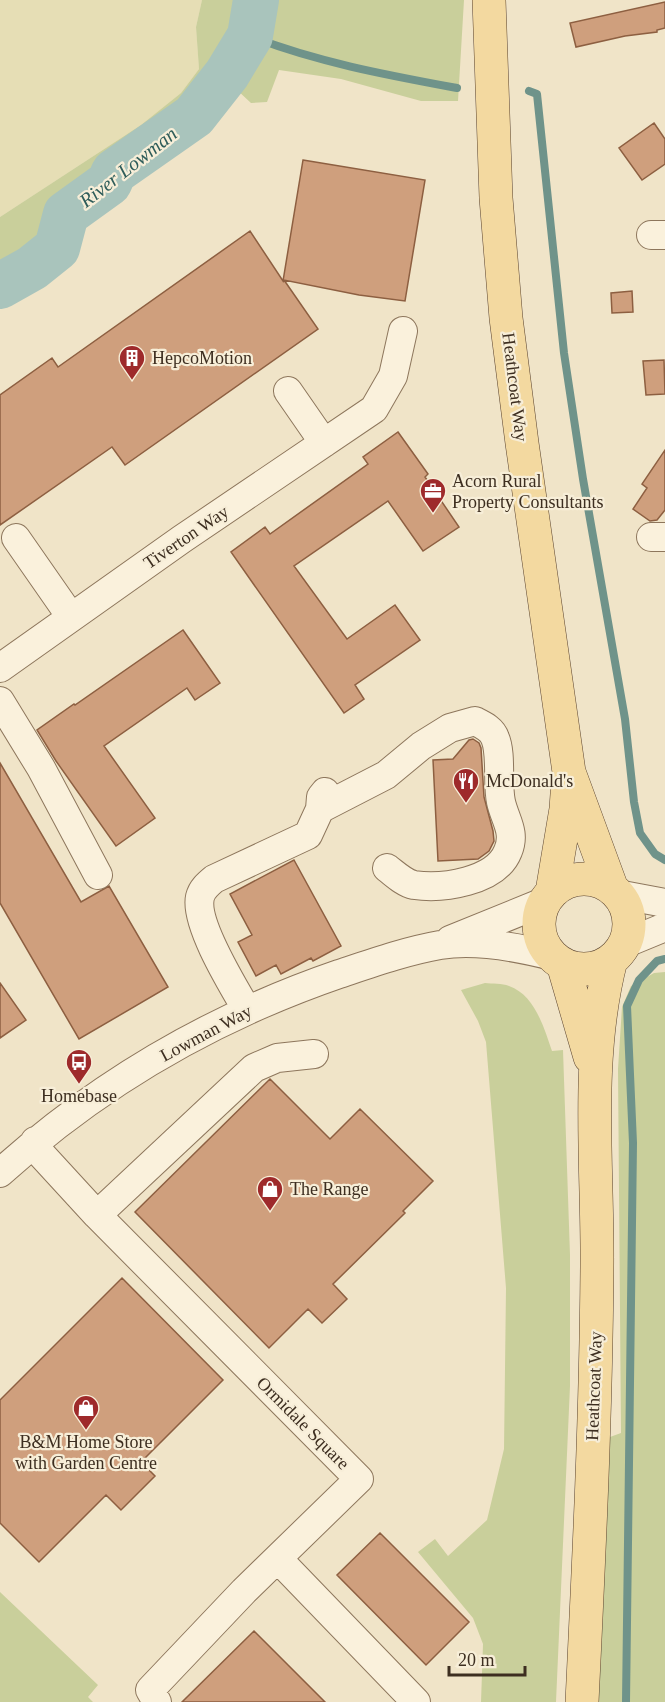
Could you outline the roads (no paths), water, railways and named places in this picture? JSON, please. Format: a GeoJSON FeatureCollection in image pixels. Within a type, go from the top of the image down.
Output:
{"type":"FeatureCollection","features":[{"type":"Feature","properties":{"kind":"main road","name":"Heathcoat Way"},"geometry":{"type":"LineString","coordinates":[[489,0],[496,198],[506,318],[569,772],[566,809],[549,896]]}},
{"type":"Feature","properties":{"kind":"main road","name":"Heathcoat Way"},"geometry":{"type":"LineString","coordinates":[[569,772],[615,891]]}},
{"type":"Feature","properties":{"kind":"main road"},"geometry":{"type":"LineString","coordinates":[[588,879],[601,882],[615,891],[625,905],[629,918],[628,932],[617,952],[600,966],[588,969],[575,968],[558,960],[543,944],[539,929],[540,914],[549,896],[562,885],[575,880],[588,879]]}},
{"type":"Feature","properties":{"kind":"main road","name":"Heathcoat Way"},"geometry":{"type":"LineString","coordinates":[[582,1702],[596,1372],[594,1070],[602,995],[617,952]]}},
{"type":"Feature","properties":{"kind":"main road","name":"Heathcoat Way"},"geometry":{"type":"LineString","coordinates":[[558,960],[594,1070]]}},
{"type":"Feature","properties":{"kind":"street","name":"Tiverton Way"},"geometry":{"type":"LineString","coordinates":[[0,668],[182,539],[374,409],[393,376],[403,331]]}},
{"type":"Feature","properties":{"kind":"street"},"geometry":{"type":"LineString","coordinates":[[288,391],[324,442]]}},
{"type":"Feature","properties":{"kind":"street"},"geometry":{"type":"LineString","coordinates":[[16,538],[71,618]]}},
{"type":"Feature","properties":{"kind":"street"},"geometry":{"type":"LineString","coordinates":[[0,701],[41,768],[98,875]]}},
{"type":"Feature","properties":{"kind":"street"},"geometry":{"type":"LineString","coordinates":[[247,1010],[211,942],[200,910],[200,897],[204,887],[214,879],[308,835],[320,809],[386,776],[421,746],[450,728],[475,721],[489,729],[496,739],[501,804],[509,822],[511,839],[508,851],[501,863],[484,875],[461,884],[412,885],[387,868]]}},
{"type":"Feature","properties":{"kind":"street"},"geometry":{"type":"LineString","coordinates":[[615,891],[665,903]]}},
{"type":"Feature","properties":{"kind":"street","name":"Lowman Way"},"geometry":{"type":"LineString","coordinates":[[440,945],[549,896]]}},
{"type":"Feature","properties":{"kind":"street"},"geometry":{"type":"LineString","coordinates":[[617,952],[665,927]]}},
{"type":"Feature","properties":{"kind":"street","name":"Lowman Way"},"geometry":{"type":"LineString","coordinates":[[0,1173],[35,1141],[87,1102],[134,1072],[199,1034],[247,1010],[310,984],[365,965],[440,945],[460,943],[520,947],[558,960]]}},
{"type":"Feature","properties":{"kind":"street"},"geometry":{"type":"LineString","coordinates":[[97,1215],[254,1068],[277,1058],[314,1054]]}},
{"type":"Feature","properties":{"kind":"street","name":"Ormidale Square"},"geometry":{"type":"LineString","coordinates":[[35,1141],[41,1154],[97,1215],[359,1479],[243,1591],[150,1690],[157,1702]]}},
{"type":"Feature","properties":{"kind":"street"},"geometry":{"type":"LineString","coordinates":[[278,1559],[416,1702]]}},
{"type":"Feature","properties":{"kind":"waterway","name":"River Lowman"},"geometry":{"type":"LineString","coordinates":[[0,286],[32,268],[57,248],[66,214],[109,183],[114,172],[194,116],[227,74],[250,36],[256,0]]}},
{"type":"Feature","properties":{"kind":"waterway"},"geometry":{"type":"LineString","coordinates":[[250,36],[326,60],[378,73],[457,88]]}},
{"type":"Feature","properties":{"kind":"waterway"},"geometry":{"type":"LineString","coordinates":[[529,91],[537,94],[564,353],[583,479],[625,719],[634,802],[640,833],[655,854],[665,860]]}},
{"type":"Feature","properties":{"kind":"waterway"},"geometry":{"type":"LineString","coordinates":[[626,1702],[633,1143],[627,1006],[639,980],[657,961],[665,959]]}},
{"type":"Feature","properties":{"kind":"place","name":"HepcoMotion"},"geometry":{"type":"Point","coordinates":[132,381]}},
{"type":"Feature","properties":{"kind":"place","name":"Acorn Rural Property Consultants"},"geometry":{"type":"Point","coordinates":[433,514]}},
{"type":"Feature","properties":{"kind":"place","name":"McDonald's"},"geometry":{"type":"Point","coordinates":[466,804]}},
{"type":"Feature","properties":{"kind":"place","name":"Homebase"},"geometry":{"type":"Point","coordinates":[79,1085]}},
{"type":"Feature","properties":{"kind":"place","name":"The Range"},"geometry":{"type":"Point","coordinates":[270,1212]}},
{"type":"Feature","properties":{"kind":"place","name":"B&M Home Store with Garden Centre"},"geometry":{"type":"Point","coordinates":[86,1431]}}]}
